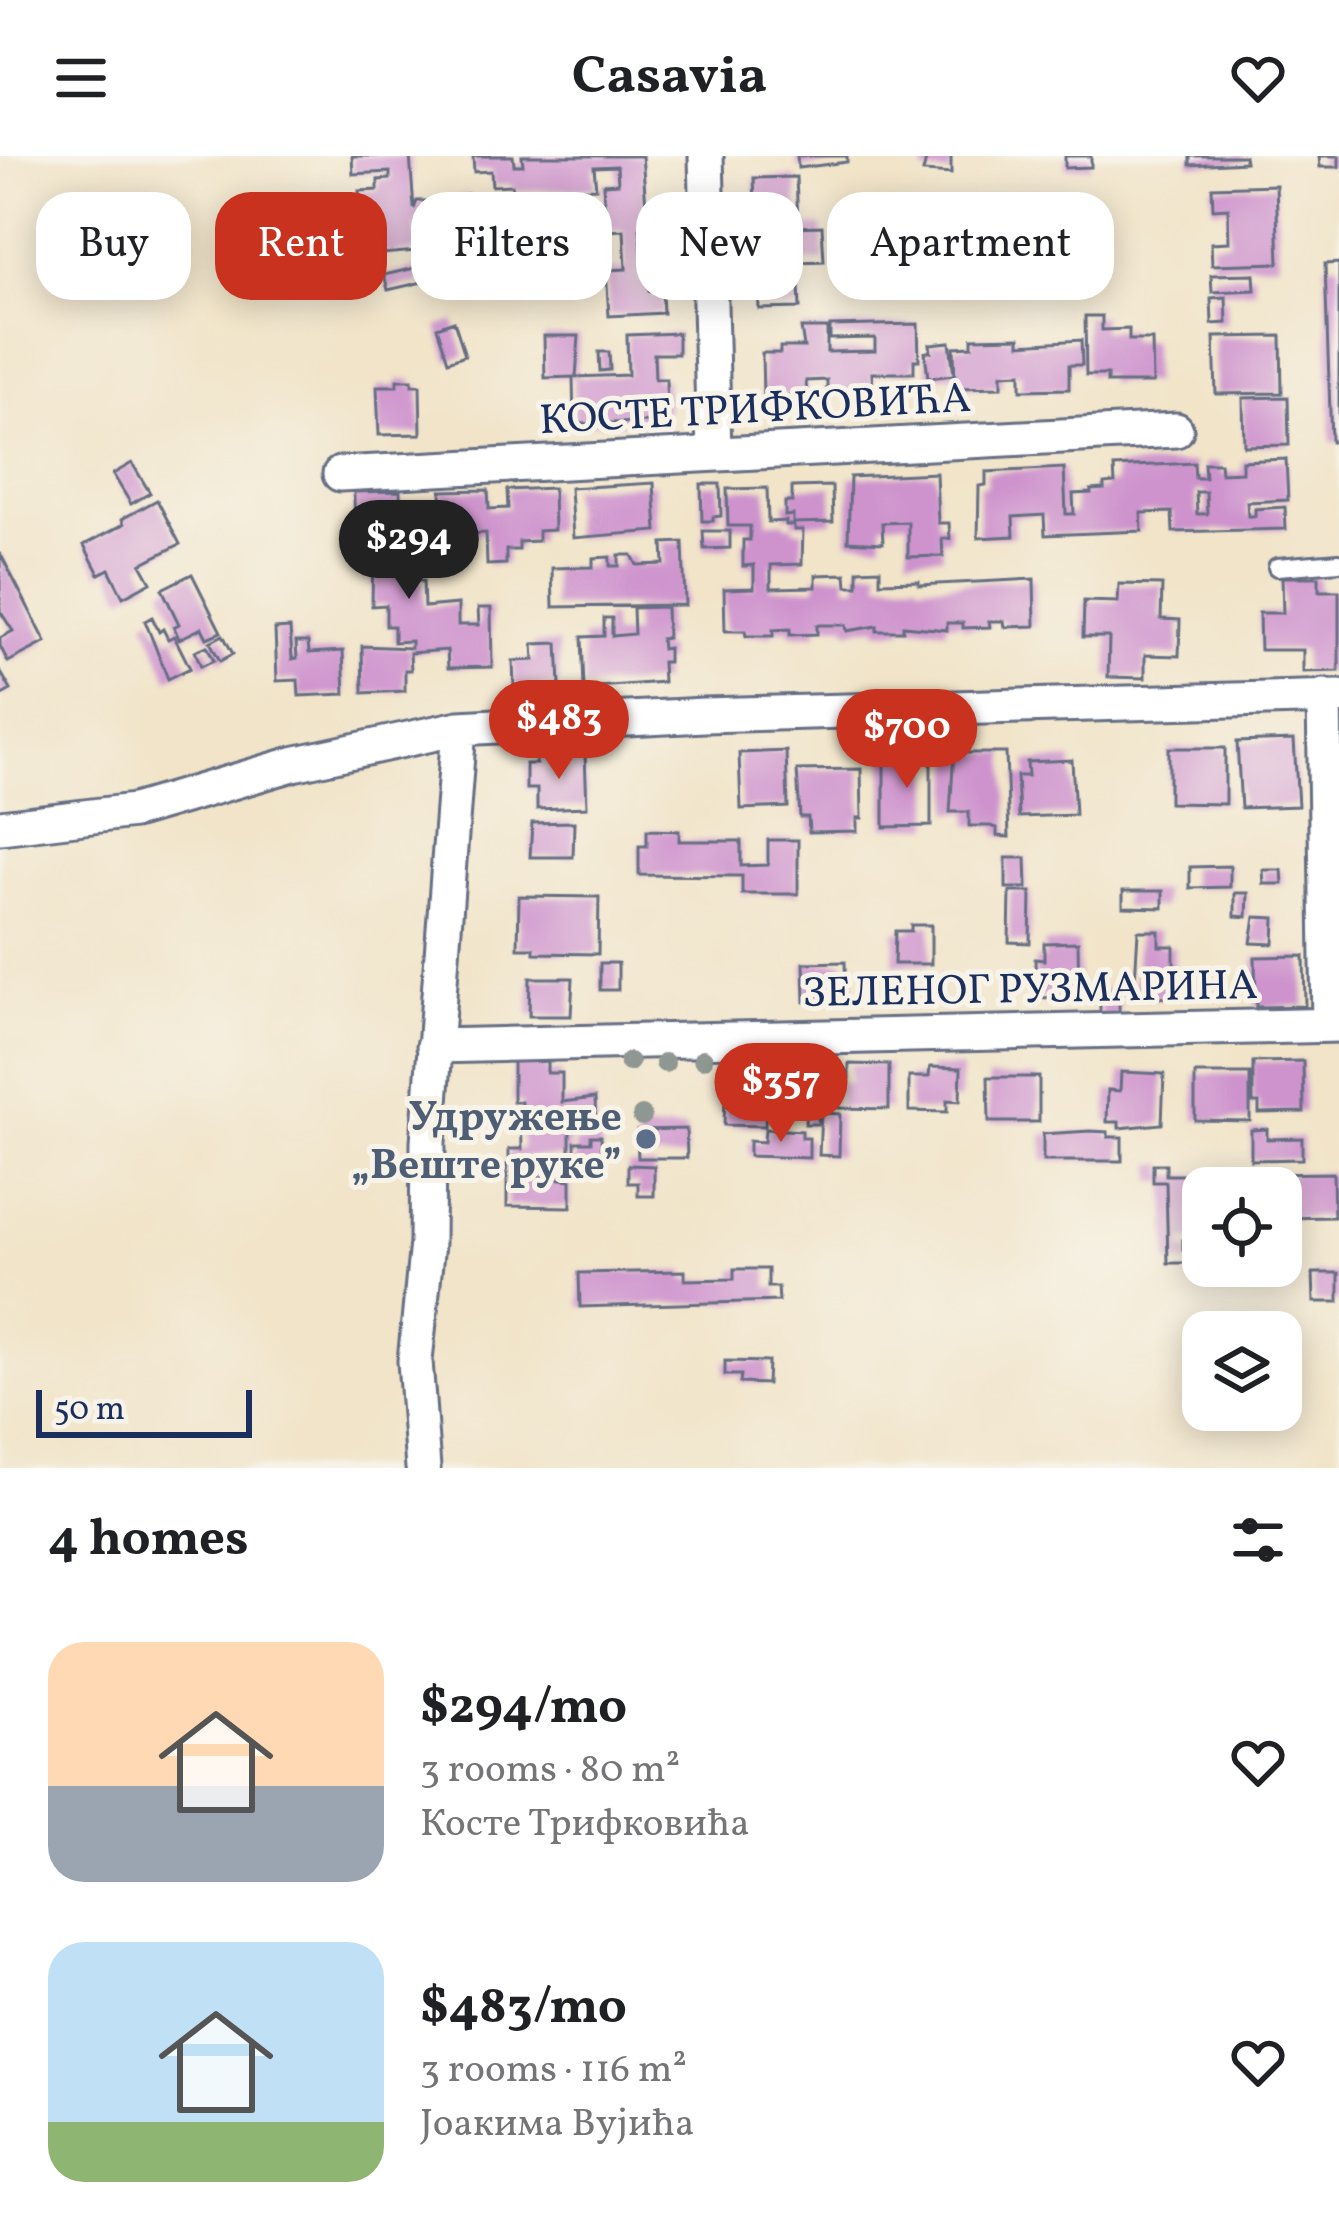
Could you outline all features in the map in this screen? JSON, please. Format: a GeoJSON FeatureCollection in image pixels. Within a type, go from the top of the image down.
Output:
{"type":"FeatureCollection","features":[{"type":"Feature","properties":{"kind":"street"},"geometry":{"type":"LineString","coordinates":[[706,156],[714,452]]}},
{"type":"Feature","properties":{"kind":"street","name":"КОСТЕ ТРИФКОВИЋА"},"geometry":{"type":"LineString","coordinates":[[340,474],[1176,430]]}},
{"type":"Feature","properties":{"kind":"street"},"geometry":{"type":"LineString","coordinates":[[0,827],[134,811],[335,753],[459,728],[704,715],[1331,696],[1334,1025]]}},
{"type":"Feature","properties":{"kind":"street"},"geometry":{"type":"LineString","coordinates":[[422,1468],[415,1361],[427,1244],[434,1046],[459,728]]}},
{"type":"Feature","properties":{"kind":"street","name":"ЗЕЛЕНОГ РУЗМАРИНА"},"geometry":{"type":"LineString","coordinates":[[434,1046],[1334,1025]]}},
{"type":"Feature","properties":{"kind":"lane"},"geometry":{"type":"LineString","coordinates":[[1277,567],[1339,562]]}},
{"type":"Feature","properties":{"kind":"building"},"geometry":{"type":"Polygon","coordinates":[[[352,156],[410,156],[411,252],[387,254],[387,192],[359,192],[378,190],[378,180],[390,179],[390,172],[353,174],[352,156]]]}},
{"type":"Feature","properties":{"kind":"building"},"geometry":{"type":"Polygon","coordinates":[[[473,156],[513,156],[514,165],[523,165],[522,156],[642,156],[645,192],[636,192],[636,300],[662,300],[663,313],[609,316],[612,270],[626,269],[624,230],[612,231],[612,192],[604,192],[603,184],[618,183],[617,166],[594,167],[596,188],[513,191],[512,185],[492,186],[491,171],[474,172],[473,156]]]}},
{"type":"Feature","properties":{"kind":"building"},"geometry":{"type":"Polygon","coordinates":[[[797,156],[847,156],[847,162],[798,168],[797,156]]]}},
{"type":"Feature","properties":{"kind":"building"},"geometry":{"type":"Polygon","coordinates":[[[927,156],[951,156],[951,174],[923,172],[927,156]]]}},
{"type":"Feature","properties":{"kind":"building"},"geometry":{"type":"Polygon","coordinates":[[[1065,156],[1091,156],[1091,167],[1065,168],[1065,156]]]}},
{"type":"Feature","properties":{"kind":"building"},"geometry":{"type":"Polygon","coordinates":[[[1190,156],[1244,156],[1245,162],[1190,165],[1190,156]]]}},
{"type":"Feature","properties":{"kind":"building"},"geometry":{"type":"Polygon","coordinates":[[[1319,156],[1339,156],[1339,167],[1320,167],[1319,156]]]}},
{"type":"Feature","properties":{"kind":"building"},"geometry":{"type":"Polygon","coordinates":[[[796,177],[797,192],[755,192],[754,178],[796,177]]]}},
{"type":"Feature","properties":{"kind":"building"},"geometry":{"type":"Polygon","coordinates":[[[1276,185],[1279,263],[1212,265],[1211,243],[1229,242],[1228,208],[1213,209],[1212,187],[1276,185]]]}},
{"type":"Feature","properties":{"kind":"building"},"geometry":{"type":"Polygon","coordinates":[[[822,226],[824,261],[803,262],[803,227],[822,226]]]}},
{"type":"Feature","properties":{"kind":"building"},"geometry":{"type":"Polygon","coordinates":[[[1339,263],[1339,442],[1331,442],[1325,264],[1339,263]]]}},
{"type":"Feature","properties":{"kind":"building"},"geometry":{"type":"Polygon","coordinates":[[[411,269],[411,285],[388,290],[387,274],[411,269]]]}},
{"type":"Feature","properties":{"kind":"building"},"geometry":{"type":"Polygon","coordinates":[[[1254,274],[1255,290],[1212,292],[1211,275],[1254,274]]]}},
{"type":"Feature","properties":{"kind":"building"},"geometry":{"type":"Polygon","coordinates":[[[1226,297],[1227,323],[1212,324],[1211,298],[1226,297]]]}},
{"type":"Feature","properties":{"kind":"building"},"geometry":{"type":"Polygon","coordinates":[[[759,300],[800,300],[800,308],[759,309],[759,300]]]}},
{"type":"Feature","properties":{"kind":"building"},"geometry":{"type":"Polygon","coordinates":[[[1085,316],[1102,316],[1102,330],[1129,329],[1129,340],[1152,340],[1153,383],[1107,383],[1107,375],[1086,375],[1085,316]]]}},
{"type":"Feature","properties":{"kind":"building"},"geometry":{"type":"Polygon","coordinates":[[[454,321],[465,355],[448,361],[437,327],[454,321]]]}},
{"type":"Feature","properties":{"kind":"building"},"geometry":{"type":"Polygon","coordinates":[[[918,324],[919,360],[914,360],[914,373],[872,373],[873,393],[827,393],[827,380],[806,381],[807,395],[763,396],[762,353],[804,347],[801,328],[827,328],[827,352],[875,351],[875,338],[830,339],[830,326],[918,324]]]}},
{"type":"Feature","properties":{"kind":"building"},"geometry":{"type":"Polygon","coordinates":[[[678,333],[678,354],[654,354],[655,379],[666,379],[667,412],[651,412],[651,422],[574,424],[573,377],[545,378],[544,336],[579,336],[576,377],[628,375],[627,335],[678,333]]]}},
{"type":"Feature","properties":{"kind":"building"},"geometry":{"type":"Polygon","coordinates":[[[1281,336],[1282,393],[1216,394],[1214,337],[1281,336]]]}},
{"type":"Feature","properties":{"kind":"building"},"geometry":{"type":"Polygon","coordinates":[[[1020,337],[1020,344],[1081,340],[1082,365],[1069,365],[1069,389],[1021,390],[1021,373],[1002,374],[1002,387],[955,388],[954,347],[972,346],[972,338],[1020,337]]]}},
{"type":"Feature","properties":{"kind":"building"},"geometry":{"type":"Polygon","coordinates":[[[950,342],[954,375],[928,378],[925,352],[931,352],[930,344],[950,342]]]}},
{"type":"Feature","properties":{"kind":"building"},"geometry":{"type":"Polygon","coordinates":[[[599,352],[609,352],[610,370],[600,371],[599,352]]]}},
{"type":"Feature","properties":{"kind":"building"},"geometry":{"type":"Polygon","coordinates":[[[397,380],[420,385],[421,434],[379,435],[377,386],[397,386],[397,380]]]}},
{"type":"Feature","properties":{"kind":"building"},"geometry":{"type":"Polygon","coordinates":[[[1288,397],[1289,445],[1244,446],[1243,398],[1288,397]]]}},
{"type":"Feature","properties":{"kind":"building"},"geometry":{"type":"Polygon","coordinates":[[[1286,459],[1288,500],[1247,502],[1248,516],[1255,516],[1255,509],[1285,507],[1286,529],[1173,532],[1172,512],[1141,513],[1142,531],[1045,535],[1044,515],[1013,517],[1014,536],[978,538],[979,486],[986,485],[986,472],[1064,468],[1066,514],[1074,514],[1073,494],[1115,483],[1114,467],[1194,463],[1195,478],[1205,478],[1204,463],[1220,463],[1221,473],[1242,472],[1242,461],[1286,459]],[[1196,492],[1197,514],[1207,514],[1206,492],[1196,492]]]}},
{"type":"Feature","properties":{"kind":"building"},"geometry":{"type":"Polygon","coordinates":[[[132,463],[150,493],[131,504],[113,474],[132,463]]]}},
{"type":"Feature","properties":{"kind":"building"},"geometry":{"type":"Polygon","coordinates":[[[936,473],[938,523],[949,523],[950,539],[942,539],[943,556],[908,557],[908,522],[882,523],[883,543],[848,541],[850,477],[936,473]]]}},
{"type":"Feature","properties":{"kind":"building"},"geometry":{"type":"Polygon","coordinates":[[[654,483],[657,531],[573,538],[570,488],[654,483]]]}},
{"type":"Feature","properties":{"kind":"building"},"geometry":{"type":"Polygon","coordinates":[[[701,484],[720,484],[721,516],[713,521],[702,521],[701,484]]]}},
{"type":"Feature","properties":{"kind":"building"},"geometry":{"type":"Polygon","coordinates":[[[832,486],[833,522],[793,523],[793,515],[785,516],[792,487],[832,486]]]}},
{"type":"Feature","properties":{"kind":"building"},"geometry":{"type":"Polygon","coordinates":[[[553,488],[554,530],[538,531],[538,541],[519,542],[519,550],[506,550],[506,564],[487,565],[486,533],[443,535],[441,491],[488,490],[489,509],[508,508],[507,490],[553,488]]]}},
{"type":"Feature","properties":{"kind":"building"},"geometry":{"type":"Polygon","coordinates":[[[767,488],[768,522],[786,521],[794,530],[803,530],[802,564],[771,565],[771,588],[816,587],[816,575],[846,574],[847,586],[858,586],[858,570],[880,569],[880,582],[919,581],[919,585],[1034,579],[1035,626],[1005,627],[1004,621],[989,621],[990,627],[947,623],[947,630],[903,626],[903,631],[877,631],[877,626],[847,631],[846,625],[817,625],[817,634],[790,635],[790,629],[773,630],[773,636],[725,631],[724,589],[754,588],[754,565],[743,566],[743,540],[750,540],[750,526],[728,526],[727,489],[767,488]]]}},
{"type":"Feature","properties":{"kind":"building"},"geometry":{"type":"Polygon","coordinates":[[[400,491],[401,534],[413,534],[414,581],[423,581],[424,607],[458,604],[458,625],[479,625],[478,608],[491,608],[492,667],[448,668],[447,650],[410,653],[405,691],[363,693],[362,646],[411,648],[411,641],[394,642],[394,626],[386,626],[386,605],[372,606],[373,549],[369,542],[355,542],[354,492],[400,491]]]}},
{"type":"Feature","properties":{"kind":"building"},"geometry":{"type":"Polygon","coordinates":[[[157,500],[180,544],[141,564],[151,582],[123,597],[109,569],[99,574],[84,545],[157,500]]]}},
{"type":"Feature","properties":{"kind":"building"},"geometry":{"type":"Polygon","coordinates":[[[703,531],[730,531],[730,548],[704,549],[703,531]]]}},
{"type":"Feature","properties":{"kind":"building"},"geometry":{"type":"Polygon","coordinates":[[[683,542],[685,605],[553,607],[552,568],[593,567],[593,558],[610,557],[610,566],[619,566],[619,555],[632,555],[637,565],[664,564],[663,543],[683,542]]]}},
{"type":"Feature","properties":{"kind":"building"},"geometry":{"type":"Polygon","coordinates":[[[0,553],[46,642],[8,662],[0,638],[13,631],[0,611],[0,553]]]}},
{"type":"Feature","properties":{"kind":"building"},"geometry":{"type":"Polygon","coordinates":[[[192,574],[221,632],[207,638],[202,628],[179,639],[174,627],[179,624],[162,589],[192,574]]]}},
{"type":"Feature","properties":{"kind":"building"},"geometry":{"type":"Polygon","coordinates":[[[1282,577],[1319,577],[1319,591],[1339,591],[1339,671],[1303,672],[1303,650],[1260,650],[1259,613],[1283,613],[1282,577]]]}},
{"type":"Feature","properties":{"kind":"building"},"geometry":{"type":"Polygon","coordinates":[[[1119,584],[1162,585],[1161,619],[1180,620],[1179,656],[1145,655],[1145,678],[1108,677],[1109,637],[1083,637],[1084,601],[1118,602],[1119,584]]]}},
{"type":"Feature","properties":{"kind":"building"},"geometry":{"type":"Polygon","coordinates":[[[666,607],[667,638],[661,639],[662,649],[668,648],[668,662],[662,662],[663,682],[584,688],[582,637],[604,636],[604,618],[612,618],[612,636],[634,634],[633,608],[666,607]]]}},
{"type":"Feature","properties":{"kind":"building"},"geometry":{"type":"Polygon","coordinates":[[[152,617],[159,632],[163,629],[168,639],[174,636],[190,668],[168,679],[145,621],[152,617]]]}},
{"type":"Feature","properties":{"kind":"building"},"geometry":{"type":"Polygon","coordinates":[[[290,628],[292,659],[297,658],[296,642],[308,642],[309,653],[343,651],[345,694],[299,696],[298,680],[277,681],[275,629],[290,628]]]}},
{"type":"Feature","properties":{"kind":"building"},"geometry":{"type":"Polygon","coordinates":[[[223,635],[233,654],[220,661],[210,642],[223,635]]]}},
{"type":"Feature","properties":{"kind":"building"},"geometry":{"type":"Polygon","coordinates":[[[558,643],[560,685],[514,687],[513,661],[534,660],[533,644],[558,643]]]}},
{"type":"Feature","properties":{"kind":"building"},"geometry":{"type":"Polygon","coordinates":[[[207,646],[214,660],[201,666],[195,651],[207,646]]]}},
{"type":"Feature","properties":{"kind":"building"},"geometry":{"type":"Polygon","coordinates":[[[0,671],[11,690],[0,696],[0,671]]]}},
{"type":"Feature","properties":{"kind":"building"},"geometry":{"type":"Polygon","coordinates":[[[1294,740],[1298,806],[1241,808],[1237,742],[1294,740]]]}},
{"type":"Feature","properties":{"kind":"building"},"geometry":{"type":"Polygon","coordinates":[[[1169,748],[1225,748],[1225,804],[1169,803],[1169,748]]]}},
{"type":"Feature","properties":{"kind":"building"},"geometry":{"type":"Polygon","coordinates":[[[786,751],[788,807],[741,809],[739,753],[786,751]]]}},
{"type":"Feature","properties":{"kind":"building"},"geometry":{"type":"Polygon","coordinates":[[[954,753],[1006,753],[1009,837],[997,836],[997,828],[990,826],[969,826],[969,812],[950,812],[954,753]]]}},
{"type":"Feature","properties":{"kind":"building"},"geometry":{"type":"Polygon","coordinates":[[[585,755],[587,807],[537,809],[537,789],[526,789],[526,764],[536,764],[536,757],[585,755]]]}},
{"type":"Feature","properties":{"kind":"building"},"geometry":{"type":"Polygon","coordinates":[[[884,756],[931,756],[931,826],[884,827],[884,756]]]}},
{"type":"Feature","properties":{"kind":"building"},"geometry":{"type":"Polygon","coordinates":[[[1072,760],[1075,815],[1019,817],[1017,776],[1028,776],[1027,762],[1072,760]]]}},
{"type":"Feature","properties":{"kind":"building"},"geometry":{"type":"Polygon","coordinates":[[[861,769],[862,818],[857,818],[857,831],[809,832],[808,817],[800,817],[797,770],[861,769]]]}},
{"type":"Feature","properties":{"kind":"building"},"geometry":{"type":"Polygon","coordinates":[[[574,822],[573,857],[530,857],[532,823],[574,822]]]}},
{"type":"Feature","properties":{"kind":"building"},"geometry":{"type":"Polygon","coordinates":[[[647,830],[679,831],[679,841],[741,841],[741,866],[768,865],[768,840],[798,840],[798,894],[742,894],[742,876],[639,875],[639,846],[647,846],[647,830]]]}},
{"type":"Feature","properties":{"kind":"building"},"geometry":{"type":"Polygon","coordinates":[[[1006,858],[1026,858],[1027,888],[1006,888],[1006,858]]]}},
{"type":"Feature","properties":{"kind":"building"},"geometry":{"type":"Polygon","coordinates":[[[1230,866],[1230,887],[1190,888],[1190,867],[1230,866]]]}},
{"type":"Feature","properties":{"kind":"building"},"geometry":{"type":"Polygon","coordinates":[[[1263,870],[1282,870],[1283,884],[1264,884],[1263,870]]]}},
{"type":"Feature","properties":{"kind":"building"},"geometry":{"type":"Polygon","coordinates":[[[1123,891],[1163,891],[1163,908],[1123,907],[1123,891]]]}},
{"type":"Feature","properties":{"kind":"building"},"geometry":{"type":"Polygon","coordinates":[[[1010,892],[1031,892],[1030,943],[1009,942],[1010,892]]]}},
{"type":"Feature","properties":{"kind":"building"},"geometry":{"type":"Polygon","coordinates":[[[1235,893],[1248,893],[1247,917],[1235,916],[1235,893]]]}},
{"type":"Feature","properties":{"kind":"building"},"geometry":{"type":"Polygon","coordinates":[[[519,896],[599,897],[598,954],[534,953],[534,948],[518,948],[519,896]]]}},
{"type":"Feature","properties":{"kind":"building"},"geometry":{"type":"Polygon","coordinates":[[[1255,917],[1275,918],[1274,944],[1251,943],[1255,917]]]}},
{"type":"Feature","properties":{"kind":"building"},"geometry":{"type":"Polygon","coordinates":[[[911,925],[931,925],[931,964],[894,964],[895,931],[911,931],[911,925]]]}},
{"type":"Feature","properties":{"kind":"building"},"geometry":{"type":"Polygon","coordinates":[[[1138,931],[1159,931],[1159,946],[1174,946],[1174,997],[1134,999],[1138,931]]]}},
{"type":"Feature","properties":{"kind":"building"},"geometry":{"type":"Polygon","coordinates":[[[1078,942],[1079,997],[1036,998],[1035,959],[1044,960],[1044,943],[1078,942]]]}},
{"type":"Feature","properties":{"kind":"building"},"geometry":{"type":"Polygon","coordinates":[[[1304,956],[1305,1006],[1256,1007],[1255,957],[1304,956]]]}},
{"type":"Feature","properties":{"kind":"building"},"geometry":{"type":"Polygon","coordinates":[[[845,962],[846,998],[805,1002],[804,963],[845,962]]]}},
{"type":"Feature","properties":{"kind":"building"},"geometry":{"type":"Polygon","coordinates":[[[600,963],[618,963],[618,990],[600,990],[600,963]]]}},
{"type":"Feature","properties":{"kind":"building"},"geometry":{"type":"Polygon","coordinates":[[[530,978],[573,978],[571,1016],[529,1016],[530,978]]]}},
{"type":"Feature","properties":{"kind":"building"},"geometry":{"type":"Polygon","coordinates":[[[1100,990],[1119,990],[1119,1018],[1100,1019],[1100,990]]]}},
{"type":"Feature","properties":{"kind":"building"},"geometry":{"type":"Polygon","coordinates":[[[787,1058],[819,1059],[818,1124],[805,1124],[806,1106],[786,1106],[787,1058]]]}},
{"type":"Feature","properties":{"kind":"building"},"geometry":{"type":"Polygon","coordinates":[[[547,1059],[547,1073],[562,1073],[562,1102],[595,1098],[596,1128],[570,1128],[570,1157],[509,1157],[509,1149],[522,1149],[521,1102],[513,1102],[513,1060],[547,1059]]]}},
{"type":"Feature","properties":{"kind":"building"},"geometry":{"type":"Polygon","coordinates":[[[1303,1061],[1304,1112],[1259,1113],[1259,1103],[1253,1103],[1253,1062],[1303,1061]]]}},
{"type":"Feature","properties":{"kind":"building"},"geometry":{"type":"Polygon","coordinates":[[[849,1064],[889,1065],[889,1109],[839,1108],[839,1083],[849,1083],[849,1064]]]}},
{"type":"Feature","properties":{"kind":"building"},"geometry":{"type":"Polygon","coordinates":[[[930,1067],[961,1068],[960,1101],[947,1100],[947,1112],[909,1111],[909,1077],[929,1077],[930,1067]]]}},
{"type":"Feature","properties":{"kind":"building"},"geometry":{"type":"Polygon","coordinates":[[[726,1069],[767,1070],[765,1126],[724,1125],[726,1069]]]}},
{"type":"Feature","properties":{"kind":"building"},"geometry":{"type":"Polygon","coordinates":[[[1121,1072],[1164,1074],[1162,1124],[1119,1128],[1119,1122],[1107,1122],[1108,1090],[1120,1091],[1121,1072]]]}},
{"type":"Feature","properties":{"kind":"building"},"geometry":{"type":"Polygon","coordinates":[[[1195,1074],[1250,1074],[1250,1121],[1195,1120],[1195,1074]]]}},
{"type":"Feature","properties":{"kind":"building"},"geometry":{"type":"Polygon","coordinates":[[[988,1077],[1039,1077],[1039,1122],[989,1122],[988,1077]]]}},
{"type":"Feature","properties":{"kind":"building"},"geometry":{"type":"Polygon","coordinates":[[[821,1113],[840,1114],[839,1156],[819,1155],[821,1113]]]}},
{"type":"Feature","properties":{"kind":"building"},"geometry":{"type":"Polygon","coordinates":[[[686,1129],[687,1158],[638,1158],[637,1130],[686,1129]]]}},
{"type":"Feature","properties":{"kind":"building"},"geometry":{"type":"Polygon","coordinates":[[[765,1129],[802,1131],[802,1138],[809,1138],[809,1158],[749,1156],[749,1141],[764,1142],[765,1129]]]}},
{"type":"Feature","properties":{"kind":"building"},"geometry":{"type":"Polygon","coordinates":[[[1267,1129],[1267,1139],[1302,1138],[1302,1159],[1251,1160],[1251,1130],[1267,1129]]]}},
{"type":"Feature","properties":{"kind":"building"},"geometry":{"type":"Polygon","coordinates":[[[1090,1131],[1122,1137],[1122,1161],[1043,1161],[1043,1134],[1090,1131]]]}},
{"type":"Feature","properties":{"kind":"building"},"geometry":{"type":"Polygon","coordinates":[[[591,1136],[601,1136],[602,1165],[575,1165],[575,1142],[591,1142],[591,1136]]]}},
{"type":"Feature","properties":{"kind":"building"},"geometry":{"type":"Polygon","coordinates":[[[1153,1164],[1166,1164],[1166,1175],[1182,1175],[1182,1263],[1168,1263],[1166,1182],[1153,1182],[1153,1164]]]}},
{"type":"Feature","properties":{"kind":"building"},"geometry":{"type":"Polygon","coordinates":[[[507,1165],[534,1165],[533,1176],[571,1180],[571,1207],[507,1206],[507,1165]]]}},
{"type":"Feature","properties":{"kind":"building"},"geometry":{"type":"Polygon","coordinates":[[[628,1165],[654,1166],[654,1196],[638,1196],[638,1183],[628,1183],[628,1165]]]}},
{"type":"Feature","properties":{"kind":"building"},"geometry":{"type":"Polygon","coordinates":[[[1302,1173],[1333,1173],[1334,1217],[1302,1218],[1302,1173]]]}},
{"type":"Feature","properties":{"kind":"building"},"geometry":{"type":"Polygon","coordinates":[[[734,1269],[768,1269],[768,1287],[778,1287],[779,1301],[580,1307],[579,1273],[685,1271],[685,1280],[734,1279],[734,1269]]]}},
{"type":"Feature","properties":{"kind":"building"},"geometry":{"type":"Polygon","coordinates":[[[1313,1273],[1339,1273],[1339,1302],[1314,1302],[1313,1273]]]}},
{"type":"Feature","properties":{"kind":"building"},"geometry":{"type":"Polygon","coordinates":[[[725,1361],[768,1362],[767,1384],[740,1383],[741,1375],[725,1375],[725,1361]]]}},
{"type":"Feature","properties":{"kind":"place","name":"Удружење „Веште руке”"},"geometry":{"type":"Point","coordinates":[646,1139]}}]}
